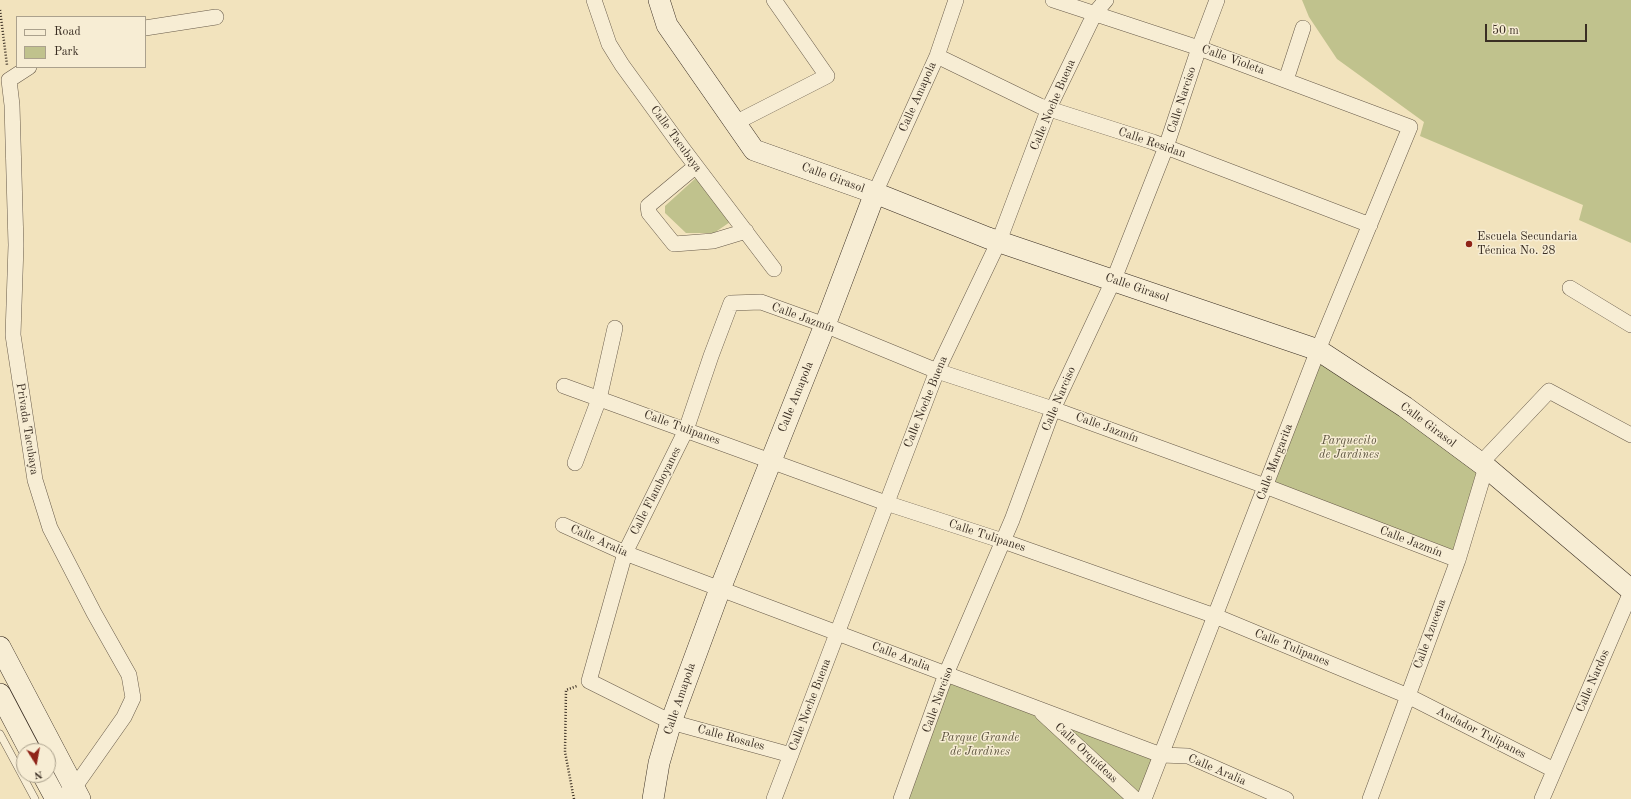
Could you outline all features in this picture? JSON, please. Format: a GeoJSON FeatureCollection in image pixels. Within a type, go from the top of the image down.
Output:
{"type":"FeatureCollection","features":[{"type":"Feature","properties":{"kind":"street","name":"Calle Tacubaya"},"geometry":{"type":"LineString","coordinates":[[594,0],[609,44],[622,65],[774,269]]}},
{"type":"Feature","properties":{"kind":"street","name":"Calle Girasol"},"geometry":{"type":"LineString","coordinates":[[659,0],[668,25],[754,150],[875,193],[999,241],[1114,279],[1318,350],[1405,407],[1483,465],[1631,591]]}},
{"type":"Feature","properties":{"kind":"street"},"geometry":{"type":"LineString","coordinates":[[735,123],[826,76],[774,0]]}},
{"type":"Feature","properties":{"kind":"street","name":"Calle Amapola"},"geometry":{"type":"LineString","coordinates":[[653,799],[659,763],[671,722],[720,589],[825,325],[875,193],[937,56],[956,0]]}},
{"type":"Feature","properties":{"kind":"street","name":"Calle Violeta"},"geometry":{"type":"LineString","coordinates":[[1053,0],[1199,48],[1410,127]]}},
{"type":"Feature","properties":{"kind":"street","name":"Calle Noche Buena"},"geometry":{"type":"LineString","coordinates":[[774,799],[937,371],[999,241],[1049,108],[1095,13],[1106,0]]}},
{"type":"Feature","properties":{"kind":"street","name":"Calle Narciso"},"geometry":{"type":"LineString","coordinates":[[901,799],[946,674],[1003,541],[1053,409],[1114,279],[1166,147],[1199,48],[1218,0]]}},
{"type":"Feature","properties":{"kind":"street"},"geometry":{"type":"LineString","coordinates":[[146,28],[216,17]]}},
{"type":"Feature","properties":{"kind":"street"},"geometry":{"type":"LineString","coordinates":[[1286,80],[1303,28]]}},
{"type":"Feature","properties":{"kind":"street","name":"Calle Residan"},"geometry":{"type":"LineString","coordinates":[[937,56],[1040,106],[1166,147],[1370,225]]}},
{"type":"Feature","properties":{"kind":"street"},"geometry":{"type":"LineString","coordinates":[[9,80],[27,68]]}},
{"type":"Feature","properties":{"kind":"street","name":"Privada Tacubaya"},"geometry":{"type":"LineString","coordinates":[[9,80],[12,105],[16,245],[13,335],[35,480],[50,528],[128,675],[133,698],[124,717],[67,796]]}},
{"type":"Feature","properties":{"kind":"street","name":"Calle Margarita"},"geometry":{"type":"LineString","coordinates":[[1144,799],[1318,350],[1410,127]]}},
{"type":"Feature","properties":{"kind":"street"},"geometry":{"type":"LineString","coordinates":[[696,166],[648,206],[649,214],[674,244],[713,241],[746,231]]}},
{"type":"Feature","properties":{"kind":"street"},"geometry":{"type":"LineString","coordinates":[[1570,288],[1631,325]]}},
{"type":"Feature","properties":{"kind":"street","name":"Calle Jazmín"},"geometry":{"type":"LineString","coordinates":[[731,303],[761,302],[825,325],[937,371],[1053,409],[1265,486],[1458,560]]}},
{"type":"Feature","properties":{"kind":"street","name":"Calle Flamboyanes"},"geometry":{"type":"LineString","coordinates":[[589,681],[625,553],[686,430],[731,303]]}},
{"type":"Feature","properties":{"kind":"street"},"geometry":{"type":"LineString","coordinates":[[575,463],[600,399],[615,328]]}},
{"type":"Feature","properties":{"kind":"street","name":"Calle Tulipanes"},"geometry":{"type":"LineString","coordinates":[[564,386],[886,503],[1003,541],[1215,616],[1408,696]]}},
{"type":"Feature","properties":{"kind":"street","name":"Calle Azucena"},"geometry":{"type":"LineString","coordinates":[[1370,799],[1458,560],[1483,465],[1549,391],[1631,436]]}},
{"type":"Feature","properties":{"kind":"street","name":"Calle Aralia"},"geometry":{"type":"LineString","coordinates":[[563,525],[625,553],[1161,755],[1188,756],[1276,797]]}},
{"type":"Feature","properties":{"kind":"street","name":"Calle Nardos"},"geometry":{"type":"LineString","coordinates":[[1542,799],[1631,591]]}},
{"type":"Feature","properties":{"kind":"street"},"geometry":{"type":"LineString","coordinates":[[0,647],[67,796]]}},
{"type":"Feature","properties":{"kind":"street","name":"Calle Rosales"},"geometry":{"type":"LineString","coordinates":[[589,681],[671,722],[791,755]]}},
{"type":"Feature","properties":{"kind":"street"},"geometry":{"type":"LineString","coordinates":[[0,694],[26,743]]}},
{"type":"Feature","properties":{"kind":"street","name":"Andador Tulipanes"},"geometry":{"type":"LineString","coordinates":[[1408,696],[1554,770]]}},
{"type":"Feature","properties":{"kind":"street","name":"Calle Orquídeas"},"geometry":{"type":"LineString","coordinates":[[1036,708],[1135,799]]}},
{"type":"Feature","properties":{"kind":"street"},"geometry":{"type":"LineString","coordinates":[[52,783],[67,796]]}},
{"type":"Feature","properties":{"kind":"lane"},"geometry":{"type":"LineString","coordinates":[[0,734],[35,799]]}},
{"type":"Feature","properties":{"kind":"path"},"geometry":{"type":"LineString","coordinates":[[0,10],[9,80]]}},
{"type":"Feature","properties":{"kind":"path"},"geometry":{"type":"LineString","coordinates":[[574,799],[566,752],[566,690],[589,681]]}},
{"type":"Feature","properties":{"kind":"green space"},"geometry":{"type":"Polygon","coordinates":[[[1302,0],[1631,0],[1631,243],[1579,220],[1583,205],[1420,136],[1424,122],[1337,59],[1309,17],[1302,0]]]}},
{"type":"Feature","properties":{"kind":"green space"},"geometry":{"type":"Polygon","coordinates":[[[697,177],[733,220],[714,233],[686,233],[665,213],[665,206],[697,177]]]}},
{"type":"Feature","properties":{"kind":"green space","name":"Parquecito de Jardines"},"geometry":{"type":"Polygon","coordinates":[[[1318,350],[1483,468],[1460,554],[1265,486],[1318,350]]]}},
{"type":"Feature","properties":{"kind":"green space","name":"Parque Grande de Jardines"},"geometry":{"type":"Polygon","coordinates":[[[946,674],[1161,755],[1144,799],[905,799],[946,674]]]}},
{"type":"Feature","properties":{"kind":"place","name":"Escuela Secundaria Técnica No. 28"},"geometry":{"type":"Point","coordinates":[1469,244]}}]}
